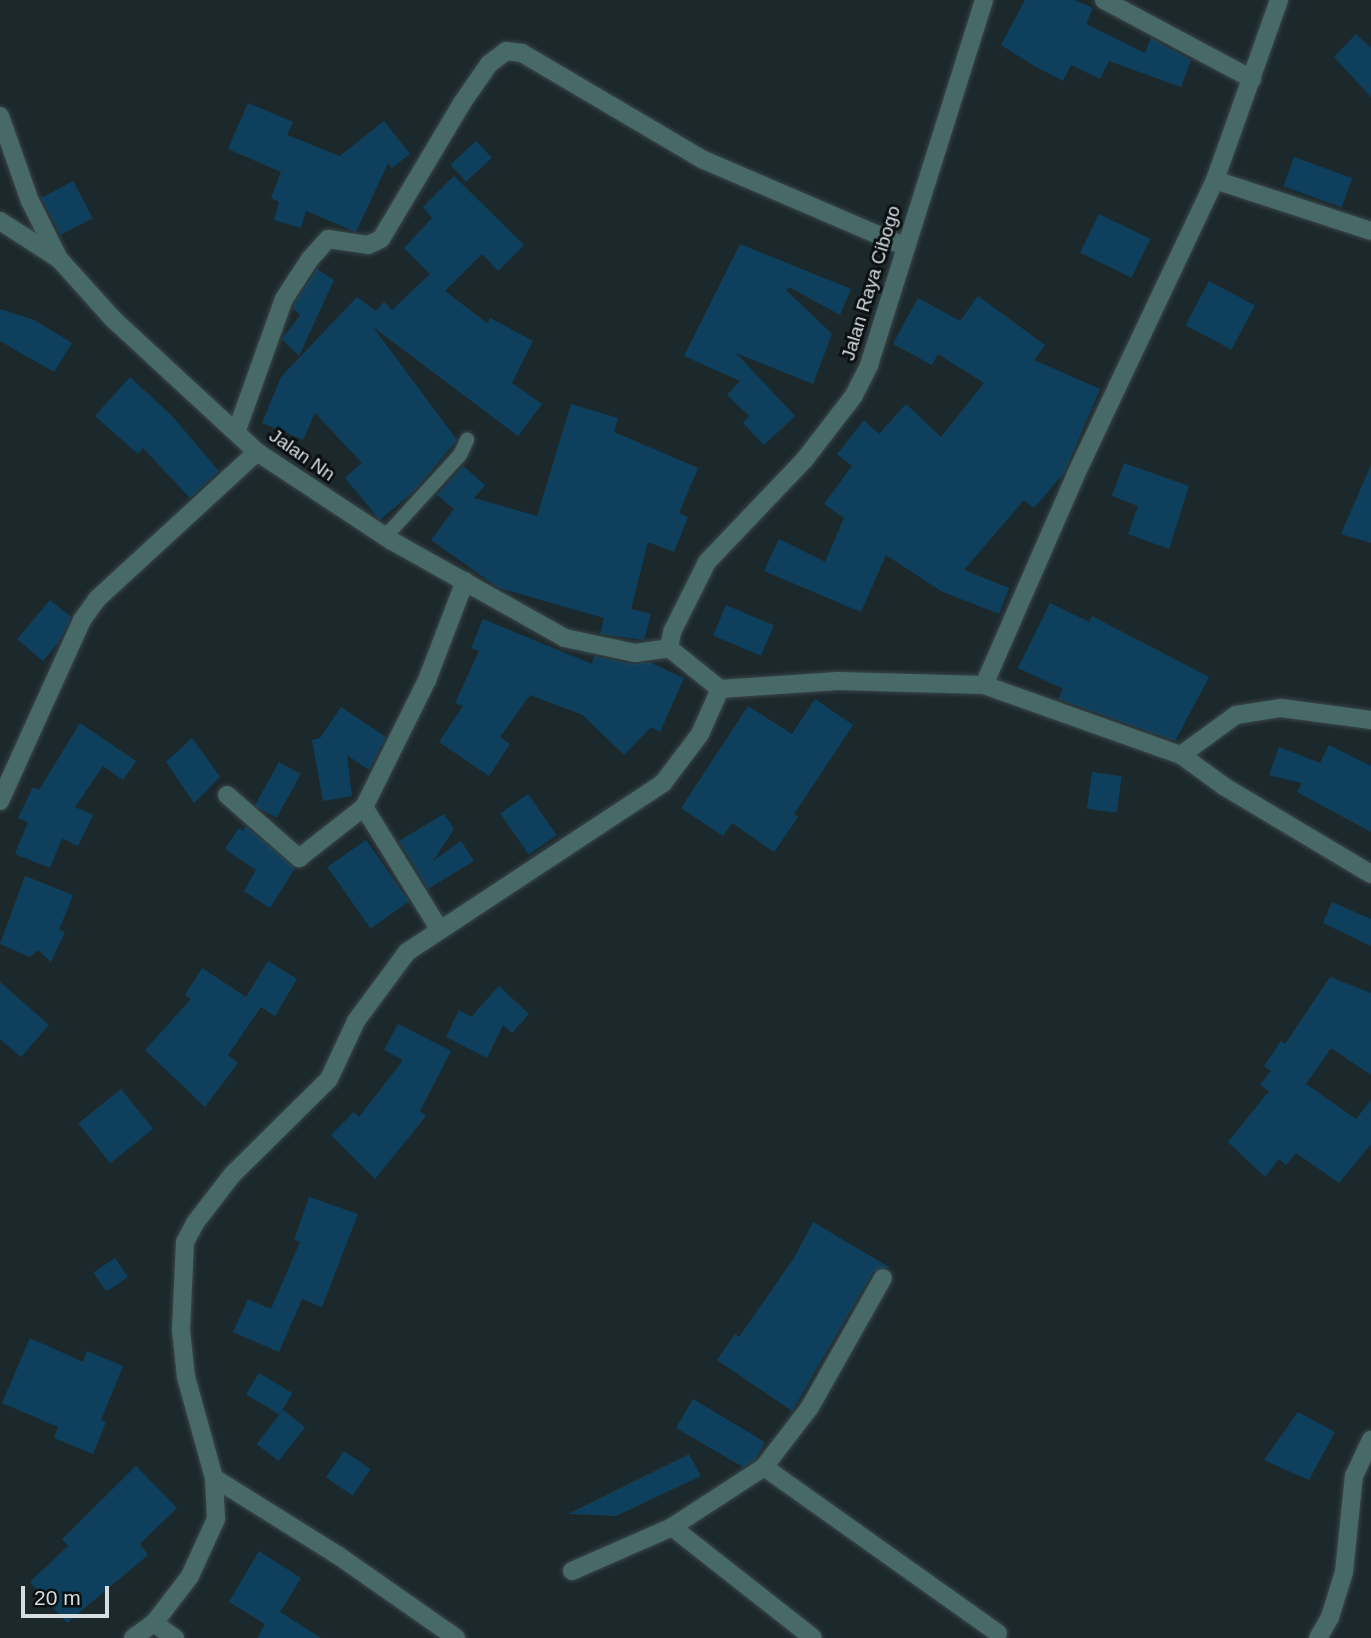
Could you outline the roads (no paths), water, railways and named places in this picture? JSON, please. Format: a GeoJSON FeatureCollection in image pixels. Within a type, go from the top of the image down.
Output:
{"type":"FeatureCollection","features":[{"type":"Feature","properties":{"kind":"street","name":"Jalan Raya Cibogo"},"geometry":{"type":"LineString","coordinates":[[669,648],[672,632],[707,562],[805,459],[853,397],[869,365],[984,0]]}},
{"type":"Feature","properties":{"kind":"street"},"geometry":{"type":"LineString","coordinates":[[1104,0],[1252,79]]}},
{"type":"Feature","properties":{"kind":"street"},"geometry":{"type":"LineString","coordinates":[[984,685],[1077,472],[1215,180],[1279,0]]}},
{"type":"Feature","properties":{"kind":"street"},"geometry":{"type":"LineString","coordinates":[[237,430],[284,299],[310,259],[328,239],[368,245],[381,239],[462,103],[489,64],[506,51],[522,53],[704,160],[906,247]]}},
{"type":"Feature","properties":{"kind":"street","name":"Jalan Nn"},"geometry":{"type":"LineString","coordinates":[[0,116],[35,211],[59,258],[113,319],[237,430],[257,452],[385,537],[565,638],[619,652],[669,648]]}},
{"type":"Feature","properties":{"kind":"street"},"geometry":{"type":"LineString","coordinates":[[1215,180],[1371,231]]}},
{"type":"Feature","properties":{"kind":"street"},"geometry":{"type":"LineString","coordinates":[[0,221],[59,258]]}},
{"type":"Feature","properties":{"kind":"street"},"geometry":{"type":"LineString","coordinates":[[0,801],[82,620],[96,598],[257,452]]}},
{"type":"Feature","properties":{"kind":"street"},"geometry":{"type":"LineString","coordinates":[[227,794],[299,858],[364,807],[427,680],[465,582]]}},
{"type":"Feature","properties":{"kind":"street"},"geometry":{"type":"LineString","coordinates":[[669,648],[720,689],[838,681],[984,685],[1181,755],[1225,787],[1371,874]]}},
{"type":"Feature","properties":{"kind":"street"},"geometry":{"type":"LineString","coordinates":[[133,1638],[154,1623],[207,1547],[216,1519],[214,1478],[186,1377],[181,1330],[185,1242],[232,1175],[329,1079],[356,1021],[407,951],[438,927],[663,783],[700,734],[720,689]]}},
{"type":"Feature","properties":{"kind":"street"},"geometry":{"type":"LineString","coordinates":[[1181,755],[1236,715],[1281,708],[1371,720]]}},
{"type":"Feature","properties":{"kind":"street"},"geometry":{"type":"LineString","coordinates":[[364,807],[438,927]]}},
{"type":"Feature","properties":{"kind":"street"},"geometry":{"type":"LineString","coordinates":[[572,1571],[671,1527],[764,1467],[810,1407],[883,1278]]}},
{"type":"Feature","properties":{"kind":"street"},"geometry":{"type":"LineString","coordinates":[[1318,1638],[1330,1617],[1344,1572],[1354,1476],[1371,1440]]}},
{"type":"Feature","properties":{"kind":"street"},"geometry":{"type":"LineString","coordinates":[[764,1467],[998,1633]]}},
{"type":"Feature","properties":{"kind":"street"},"geometry":{"type":"LineString","coordinates":[[214,1478],[340,1556],[456,1638]]}},
{"type":"Feature","properties":{"kind":"street"},"geometry":{"type":"LineString","coordinates":[[671,1527],[813,1638]]}},
{"type":"Feature","properties":{"kind":"street"},"geometry":{"type":"LineString","coordinates":[[154,1623],[175,1638]]}},
{"type":"Feature","properties":{"kind":"lane"},"geometry":{"type":"LineString","coordinates":[[385,537],[460,455],[467,440]]}}]}
